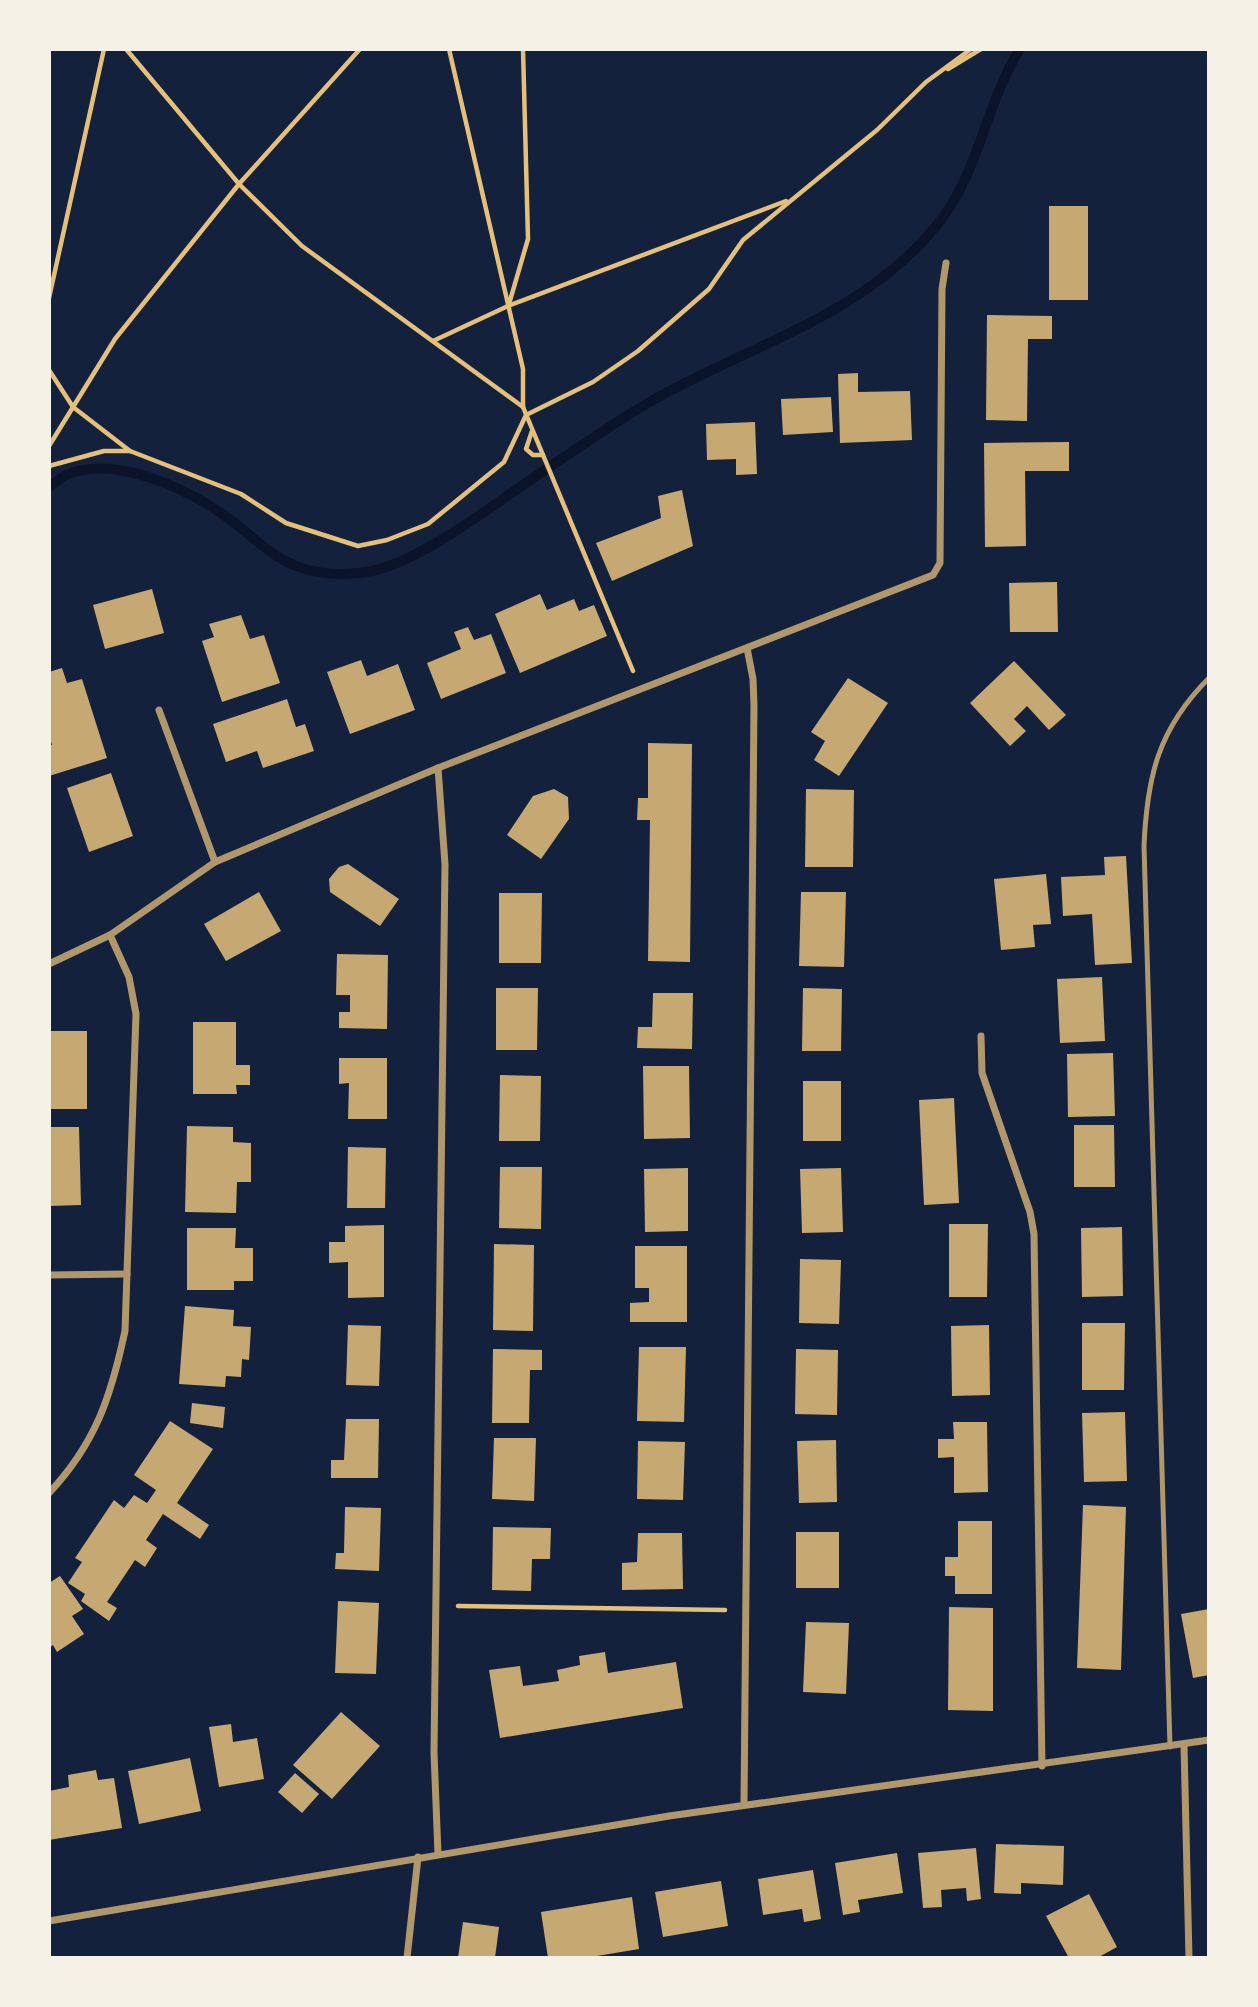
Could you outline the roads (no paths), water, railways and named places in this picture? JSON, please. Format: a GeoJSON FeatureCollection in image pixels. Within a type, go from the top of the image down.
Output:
{"type":"FeatureCollection","features":[{"type":"Feature","properties":{"kind":"street"},"geometry":{"type":"LineString","coordinates":[[49,964],[110,935],[215,862],[438,768],[933,575],[940,564],[942,289],[946,263]]}},
{"type":"Feature","properties":{"kind":"street"},"geometry":{"type":"LineString","coordinates":[[744,1805],[754,705],[754,679],[747,648]]}},
{"type":"Feature","properties":{"kind":"street"},"geometry":{"type":"LineString","coordinates":[[159,710],[215,862]]}},
{"type":"Feature","properties":{"kind":"street"},"geometry":{"type":"LineString","coordinates":[[438,768],[445,864],[434,1753],[438,1854]]}},
{"type":"Feature","properties":{"kind":"street"},"geometry":{"type":"LineString","coordinates":[[49,1493],[75,1465],[100,1422],[115,1377],[125,1331],[136,1014],[129,977],[110,935]]}},
{"type":"Feature","properties":{"kind":"street"},"geometry":{"type":"LineString","coordinates":[[981,1036],[982,1073],[1030,1212],[1034,1234],[1042,1766]]}},
{"type":"Feature","properties":{"kind":"street"},"geometry":{"type":"LineString","coordinates":[[49,1275],[127,1274]]}},
{"type":"Feature","properties":{"kind":"street"},"geometry":{"type":"LineString","coordinates":[[49,1922],[418,1857],[744,1805],[1042,1766],[1209,1740]]}},
{"type":"Feature","properties":{"kind":"street"},"geometry":{"type":"LineString","coordinates":[[1184,1745],[1189,1958]]}},
{"type":"Feature","properties":{"kind":"street"},"geometry":{"type":"LineString","coordinates":[[407,1958],[418,1857]]}},
{"type":"Feature","properties":{"kind":"lane"},"geometry":{"type":"LineString","coordinates":[[1170,1747],[1144,846],[1146,797],[1154,761],[1173,724],[1209,678]]}},
{"type":"Feature","properties":{"kind":"waterway"},"geometry":{"type":"LineString","coordinates":[[552,465],[655,399],[847,302],[882,278],[914,250],[956,198],[975,156],[999,90],[1020,49]]}},
{"type":"Feature","properties":{"kind":"waterway"},"geometry":{"type":"LineString","coordinates":[[49,487],[68,474],[89,469],[108,469],[149,477],[206,503],[265,548],[294,565],[322,573],[353,574],[392,565],[414,555],[460,528],[545,470]]}}]}
